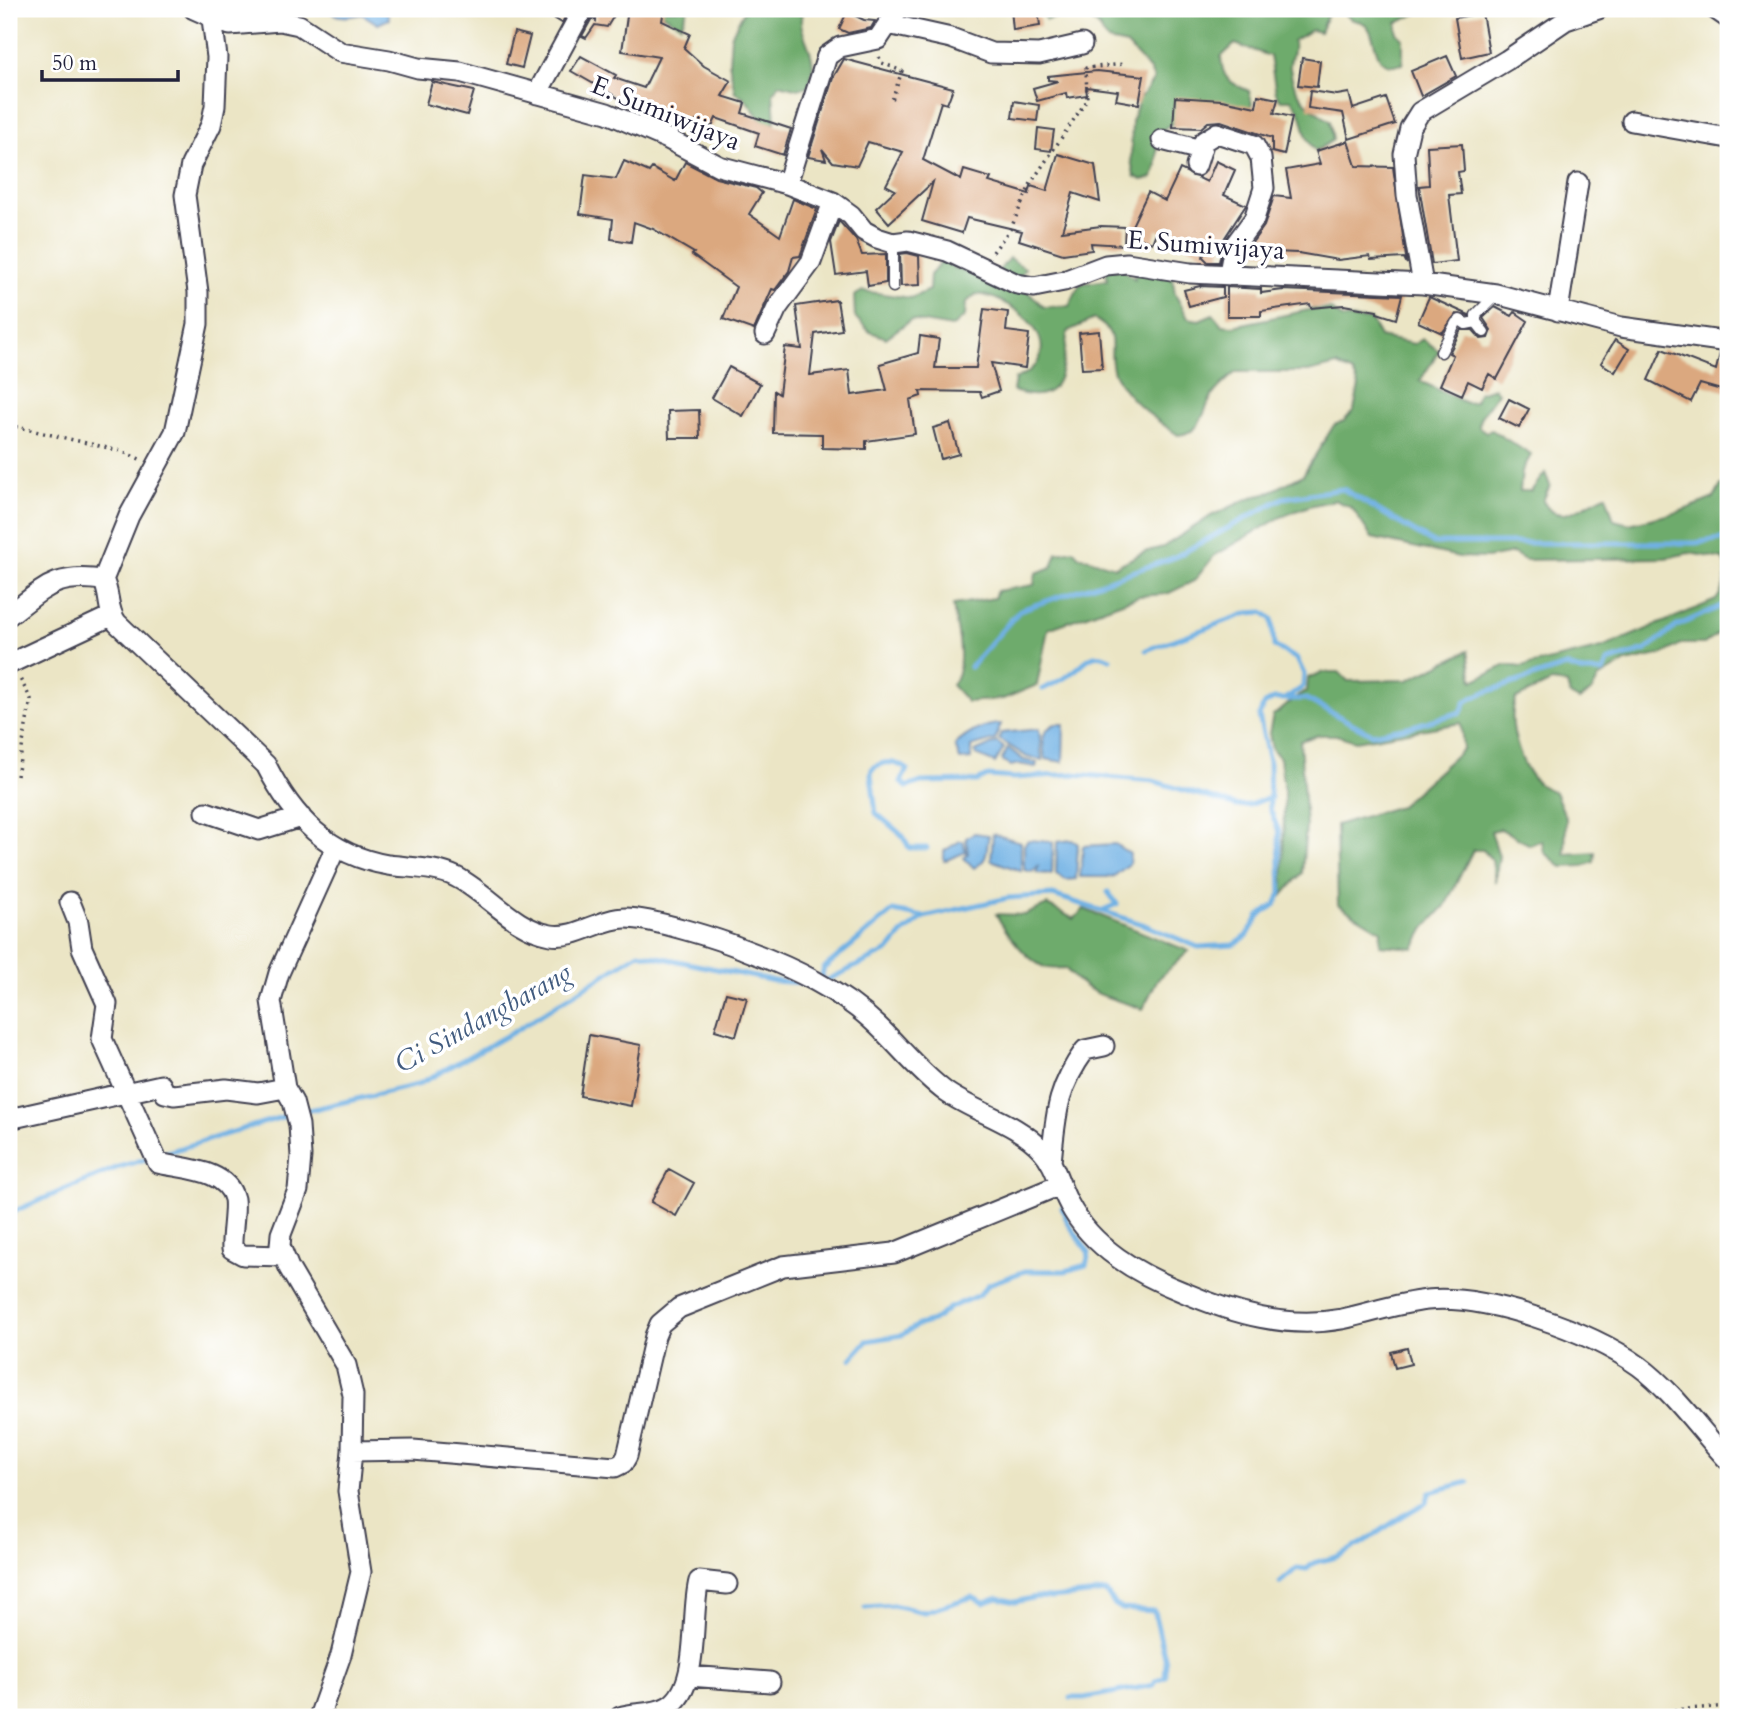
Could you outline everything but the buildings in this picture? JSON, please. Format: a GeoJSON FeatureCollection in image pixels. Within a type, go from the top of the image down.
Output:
{"type":"FeatureCollection","features":[{"type":"Feature","properties":{"kind":"street","name":"E. Sumiwijaya"},"geometry":{"type":"LineString","coordinates":[[194,9],[230,25],[281,15],[340,52],[418,68],[460,72],[607,113],[668,139],[719,166],[787,184],[833,202],[851,215],[864,231],[893,243],[908,241],[947,251],[1017,284],[1034,287],[1064,281],[1106,265],[1140,264],[1189,273],[1423,284],[1496,294],[1621,327],[1728,342]]}},
{"type":"Feature","properties":{"kind":"street"},"geometry":{"type":"LineString","coordinates":[[537,94],[583,9]]}},
{"type":"Feature","properties":{"kind":"street"},"geometry":{"type":"LineString","coordinates":[[1423,284],[1407,195],[1404,154],[1420,112],[1566,20],[1598,9]]}},
{"type":"Feature","properties":{"kind":"street"},"geometry":{"type":"LineString","coordinates":[[1715,9],[1728,18]]}},
{"type":"Feature","properties":{"kind":"street"},"geometry":{"type":"LineString","coordinates":[[787,184],[827,57],[840,47],[872,42],[878,38],[893,16],[992,53],[1039,54],[1082,44]]}},
{"type":"Feature","properties":{"kind":"street"},"geometry":{"type":"LineString","coordinates":[[103,580],[129,516],[175,432],[198,324],[198,300],[185,195],[191,165],[211,125],[215,106],[217,68],[212,19]]}},
{"type":"Feature","properties":{"kind":"street"},"geometry":{"type":"LineString","coordinates":[[1632,121],[1728,138]]}},
{"type":"Feature","properties":{"kind":"street"},"geometry":{"type":"LineString","coordinates":[[1162,140],[1199,158],[1204,141],[1217,133],[1254,145],[1261,158],[1264,188],[1254,219],[1234,246],[1229,274]]}},
{"type":"Feature","properties":{"kind":"street"},"geometry":{"type":"LineString","coordinates":[[1558,312],[1578,183]]}},
{"type":"Feature","properties":{"kind":"street"},"geometry":{"type":"LineString","coordinates":[[765,334],[777,308],[811,262],[833,202]]}},
{"type":"Feature","properties":{"kind":"street"},"geometry":{"type":"LineString","coordinates":[[9,615],[18,601],[67,577],[103,580]]}},
{"type":"Feature","properties":{"kind":"street"},"geometry":{"type":"LineString","coordinates":[[103,580],[109,590],[111,615],[266,765],[278,788],[301,817],[335,849],[385,865],[454,875],[534,931],[557,936],[627,918],[702,935],[797,971],[841,997],[876,1024],[919,1070],[950,1095],[1027,1138],[1051,1162],[1070,1206],[1089,1233],[1125,1264],[1206,1302],[1256,1317],[1292,1323],[1327,1321],[1426,1300],[1496,1306],[1569,1330],[1638,1366],[1659,1384],[1728,1460]]}},
{"type":"Feature","properties":{"kind":"street"},"geometry":{"type":"LineString","coordinates":[[11,663],[111,615]]}},
{"type":"Feature","properties":{"kind":"street"},"geometry":{"type":"LineString","coordinates":[[206,812],[259,830],[301,817]]}},
{"type":"Feature","properties":{"kind":"street"},"geometry":{"type":"LineString","coordinates":[[319,1717],[338,1666],[361,1572],[348,1491],[353,1395],[346,1365],[283,1256],[281,1234],[300,1175],[299,1125],[289,1095],[271,1015],[273,994],[335,849]]}},
{"type":"Feature","properties":{"kind":"street"},"geometry":{"type":"LineString","coordinates":[[70,902],[78,922],[82,948],[107,1004],[102,1039],[158,1163],[218,1177],[225,1184],[235,1202],[232,1249],[243,1255],[283,1256]]}},
{"type":"Feature","properties":{"kind":"street"},"geometry":{"type":"LineString","coordinates":[[1051,1162],[1055,1117],[1063,1083],[1085,1050],[1104,1046]]}},
{"type":"Feature","properties":{"kind":"street"},"geometry":{"type":"LineString","coordinates":[[9,1119],[161,1085],[165,1093],[174,1095],[226,1089],[289,1095]]}},
{"type":"Feature","properties":{"kind":"street"},"geometry":{"type":"LineString","coordinates":[[352,1451],[413,1450],[615,1467],[623,1463],[627,1456],[655,1336],[660,1324],[679,1308],[783,1266],[894,1253],[1060,1185]]}},
{"type":"Feature","properties":{"kind":"street"},"geometry":{"type":"LineString","coordinates":[[620,1717],[671,1705],[689,1676],[693,1602],[699,1581],[727,1584]]}},
{"type":"Feature","properties":{"kind":"street"},"geometry":{"type":"LineString","coordinates":[[689,1676],[769,1682]]}},
{"type":"Feature","properties":{"kind":"lane"},"geometry":{"type":"LineString","coordinates":[[893,243],[893,288]]}},
{"type":"Feature","properties":{"kind":"lane"},"geometry":{"type":"LineString","coordinates":[[1476,322],[1481,307],[1496,294]]}},
{"type":"Feature","properties":{"kind":"lane"},"geometry":{"type":"LineString","coordinates":[[1441,352],[1456,323],[1460,320],[1466,324],[1476,322]]}},
{"type":"Feature","properties":{"kind":"lane"},"geometry":{"type":"LineString","coordinates":[[1476,322],[1484,332]]}},
{"type":"Feature","properties":{"kind":"path"},"geometry":{"type":"LineString","coordinates":[[872,42],[882,63],[902,71],[892,100]]}},
{"type":"Feature","properties":{"kind":"path"},"geometry":{"type":"LineString","coordinates":[[981,265],[1011,228],[1031,183],[1087,100],[1086,68],[1122,64]]}},
{"type":"Feature","properties":{"kind":"path"},"geometry":{"type":"LineString","coordinates":[[9,425],[121,451],[155,465]]}},
{"type":"Feature","properties":{"kind":"path"},"geometry":{"type":"LineString","coordinates":[[11,663],[31,699],[18,776]]}},
{"type":"Feature","properties":{"kind":"path"},"geometry":{"type":"LineString","coordinates":[[1674,1710],[1728,1706]]}},
{"type":"Feature","properties":{"kind":"green space"},"geometry":{"type":"Polygon","coordinates":[[[661,9],[688,9],[681,25],[664,15],[661,9]]]}},
{"type":"Feature","properties":{"kind":"green space"},"geometry":{"type":"Polygon","coordinates":[[[745,9],[803,9],[802,28],[813,63],[808,86],[798,89],[780,84],[773,92],[775,122],[766,127],[744,97],[735,92],[729,63],[731,36],[745,9]]]}},
{"type":"Feature","properties":{"kind":"green space"},"geometry":{"type":"Polygon","coordinates":[[[1039,9],[1335,9],[1328,13],[1320,32],[1311,30],[1293,41],[1290,64],[1299,93],[1309,106],[1330,121],[1333,140],[1316,151],[1307,138],[1296,106],[1291,100],[1281,100],[1276,93],[1270,56],[1235,44],[1221,57],[1223,70],[1232,83],[1249,91],[1252,104],[1246,112],[1197,117],[1164,129],[1159,136],[1155,173],[1152,178],[1142,180],[1134,176],[1131,159],[1132,121],[1139,100],[1154,79],[1150,70],[1127,45],[1108,41],[1097,25],[1082,14],[1072,13],[1046,20],[1039,9]]]}},
{"type":"Feature","properties":{"kind":"green space"},"geometry":{"type":"Polygon","coordinates":[[[1339,9],[1426,9],[1397,23],[1397,33],[1403,39],[1403,64],[1393,65],[1381,59],[1367,26],[1351,19],[1339,9]]]}},
{"type":"Feature","properties":{"kind":"green space"},"geometry":{"type":"Polygon","coordinates":[[[1009,258],[1025,268],[1017,282],[1044,307],[1069,306],[1080,284],[1107,280],[1106,268],[1122,269],[1135,279],[1134,266],[1171,268],[1175,294],[1188,318],[1199,320],[1213,314],[1222,325],[1233,326],[1313,309],[1330,309],[1342,318],[1371,320],[1380,337],[1414,344],[1423,339],[1439,351],[1420,381],[1466,403],[1475,402],[1478,393],[1494,388],[1498,392],[1480,418],[1479,427],[1486,432],[1492,430],[1531,455],[1522,471],[1520,491],[1531,491],[1545,473],[1550,485],[1543,501],[1556,513],[1572,512],[1606,495],[1614,520],[1629,524],[1679,512],[1714,498],[1721,485],[1728,483],[1728,626],[1704,644],[1681,644],[1663,654],[1626,662],[1599,678],[1592,691],[1579,700],[1570,695],[1567,684],[1551,682],[1516,699],[1513,719],[1517,744],[1533,777],[1542,786],[1555,792],[1566,818],[1565,854],[1595,852],[1594,862],[1583,866],[1562,867],[1544,852],[1542,840],[1530,845],[1501,829],[1491,831],[1499,856],[1495,882],[1492,860],[1483,850],[1473,850],[1445,906],[1425,928],[1414,948],[1380,945],[1381,931],[1338,905],[1336,825],[1400,806],[1463,749],[1461,723],[1356,741],[1336,735],[1319,735],[1300,741],[1306,826],[1302,873],[1283,895],[1284,792],[1280,758],[1272,749],[1269,733],[1273,715],[1307,691],[1308,678],[1323,672],[1339,672],[1348,681],[1408,680],[1468,651],[1473,681],[1506,665],[1521,667],[1602,648],[1716,600],[1725,581],[1723,559],[1689,553],[1665,558],[1525,560],[1513,553],[1487,558],[1459,557],[1372,538],[1352,508],[1335,500],[1281,517],[1214,556],[1194,581],[1167,594],[1139,596],[1048,629],[1037,685],[1003,699],[967,702],[952,685],[957,676],[960,657],[953,605],[994,598],[997,591],[1034,585],[1036,573],[1052,567],[1057,553],[1074,550],[1079,556],[1115,567],[1144,552],[1163,547],[1211,516],[1252,497],[1266,494],[1303,475],[1334,425],[1344,421],[1354,410],[1359,386],[1353,373],[1337,365],[1308,372],[1236,372],[1212,396],[1197,426],[1178,435],[1143,409],[1120,384],[1112,366],[1111,337],[1103,325],[1094,319],[1068,331],[1061,371],[1052,389],[1043,394],[1030,395],[1013,391],[1015,379],[1033,368],[1041,355],[1041,342],[1034,328],[1009,305],[976,294],[966,303],[965,316],[952,327],[911,320],[886,338],[870,332],[855,317],[854,296],[863,291],[911,298],[929,290],[930,275],[943,260],[954,268],[985,279],[997,273],[1009,258]]]}},
{"type":"Feature","properties":{"kind":"green space"},"geometry":{"type":"Polygon","coordinates":[[[1047,905],[1074,919],[1084,909],[1189,951],[1157,980],[1143,1009],[1092,991],[1065,968],[1048,968],[1033,960],[1011,937],[996,914],[1024,915],[1047,905]]]}},
{"type":"Feature","properties":{"kind":"water"},"geometry":{"type":"Polygon","coordinates":[[[327,9],[387,9],[389,19],[378,24],[362,14],[339,16],[327,9]]]}},
{"type":"Feature","properties":{"kind":"water"},"geometry":{"type":"Polygon","coordinates":[[[1001,724],[995,740],[971,747],[971,759],[960,760],[955,745],[977,730],[1001,724]]]}},
{"type":"Feature","properties":{"kind":"water"},"geometry":{"type":"Polygon","coordinates":[[[1055,724],[1064,724],[1063,762],[1045,759],[1044,735],[1055,724]]]}},
{"type":"Feature","properties":{"kind":"water"},"geometry":{"type":"Polygon","coordinates":[[[1039,729],[1042,760],[1027,757],[999,739],[1001,733],[1039,729]]]}},
{"type":"Feature","properties":{"kind":"water"},"geometry":{"type":"Polygon","coordinates":[[[997,742],[1004,748],[995,763],[976,755],[975,752],[997,742]]]}},
{"type":"Feature","properties":{"kind":"water"},"geometry":{"type":"Polygon","coordinates":[[[1008,748],[1024,760],[1037,763],[1036,767],[1019,764],[1011,766],[1002,760],[1008,748]]]}},
{"type":"Feature","properties":{"kind":"water"},"geometry":{"type":"Polygon","coordinates":[[[974,833],[989,835],[985,857],[974,868],[964,858],[968,854],[966,838],[974,833]]]}},
{"type":"Feature","properties":{"kind":"water"},"geometry":{"type":"Polygon","coordinates":[[[993,834],[1021,842],[1021,871],[991,860],[993,834]]]}},
{"type":"Feature","properties":{"kind":"water"},"geometry":{"type":"Polygon","coordinates":[[[1028,840],[1053,842],[1052,874],[1036,873],[1039,865],[1032,872],[1024,870],[1024,845],[1028,840]]]}},
{"type":"Feature","properties":{"kind":"water"},"geometry":{"type":"Polygon","coordinates":[[[1072,840],[1078,844],[1076,879],[1066,880],[1056,874],[1057,842],[1072,840]]]}},
{"type":"Feature","properties":{"kind":"water"},"geometry":{"type":"Polygon","coordinates":[[[963,841],[966,852],[944,861],[944,851],[963,841]]]}},
{"type":"Feature","properties":{"kind":"water"},"geometry":{"type":"Polygon","coordinates":[[[1115,844],[1130,854],[1129,864],[1113,877],[1080,877],[1083,846],[1115,844]]]}},
{"type":"Feature","properties":{"kind":"waterway"},"geometry":{"type":"LineString","coordinates":[[970,667],[1020,610],[1173,558],[1283,498],[1343,489],[1433,543],[1695,543],[1728,538]]}},
{"type":"Feature","properties":{"kind":"waterway"},"geometry":{"type":"LineString","coordinates":[[820,981],[824,968],[893,911],[924,917],[1008,898],[1053,895],[1145,925],[1198,947],[1234,945],[1247,936],[1259,916],[1276,904],[1281,893],[1279,832],[1270,809],[1269,762],[1259,716],[1264,704],[1274,699],[1306,699],[1372,734],[1413,726],[1461,712],[1466,701],[1483,693],[1566,666],[1583,672],[1603,672],[1607,662],[1646,650],[1677,626],[1728,603]]}},
{"type":"Feature","properties":{"kind":"waterway"},"geometry":{"type":"LineString","coordinates":[[1146,650],[1248,613],[1263,612],[1272,619],[1274,646],[1297,659],[1304,674],[1303,687],[1288,697]]}},
{"type":"Feature","properties":{"kind":"waterway"},"geometry":{"type":"LineString","coordinates":[[1043,689],[1066,677],[1094,656],[1110,659]]}},
{"type":"Feature","properties":{"kind":"waterway"},"geometry":{"type":"LineString","coordinates":[[927,848],[909,848],[903,836],[876,813],[871,775],[876,766],[889,763],[907,769],[901,782],[907,787],[921,782],[977,781],[988,776],[1015,778],[1073,774],[1153,781],[1237,806],[1249,805],[1271,797]]}},
{"type":"Feature","properties":{"kind":"waterway"},"geometry":{"type":"LineString","coordinates":[[1103,910],[1117,904],[1108,892]]}},
{"type":"Feature","properties":{"kind":"waterway"},"geometry":{"type":"LineString","coordinates":[[825,981],[888,951],[902,934],[924,917]]}},
{"type":"Feature","properties":{"kind":"waterway","name":"Ci Sindangbarang"},"geometry":{"type":"LineString","coordinates":[[301,1112],[417,1085],[515,1031],[639,953],[774,981],[802,983]]}},
{"type":"Feature","properties":{"kind":"waterway","name":"Ci Sindangbarang"},"geometry":{"type":"LineString","coordinates":[[9,1217],[17,1210],[116,1168],[292,1114]]}},
{"type":"Feature","properties":{"kind":"waterway"},"geometry":{"type":"LineString","coordinates":[[851,1359],[867,1341],[902,1335],[918,1325],[933,1321],[949,1308],[979,1295],[989,1284],[1025,1271],[1065,1271],[1086,1265],[1089,1253],[1068,1223],[1062,1208]]}},
{"type":"Feature","properties":{"kind":"waterway"},"geometry":{"type":"LineString","coordinates":[[1280,1583],[1297,1568],[1307,1569],[1314,1563],[1336,1557],[1359,1545],[1426,1503],[1430,1492],[1469,1482]]}},
{"type":"Feature","properties":{"kind":"waterway"},"geometry":{"type":"LineString","coordinates":[[865,1607],[893,1605],[924,1612],[972,1597],[984,1603],[998,1598],[1015,1602],[1036,1597],[1052,1598],[1106,1592],[1114,1604],[1122,1609],[1154,1611],[1166,1662],[1165,1676],[1155,1681],[1154,1685],[1084,1698],[1070,1698]]}}]}
